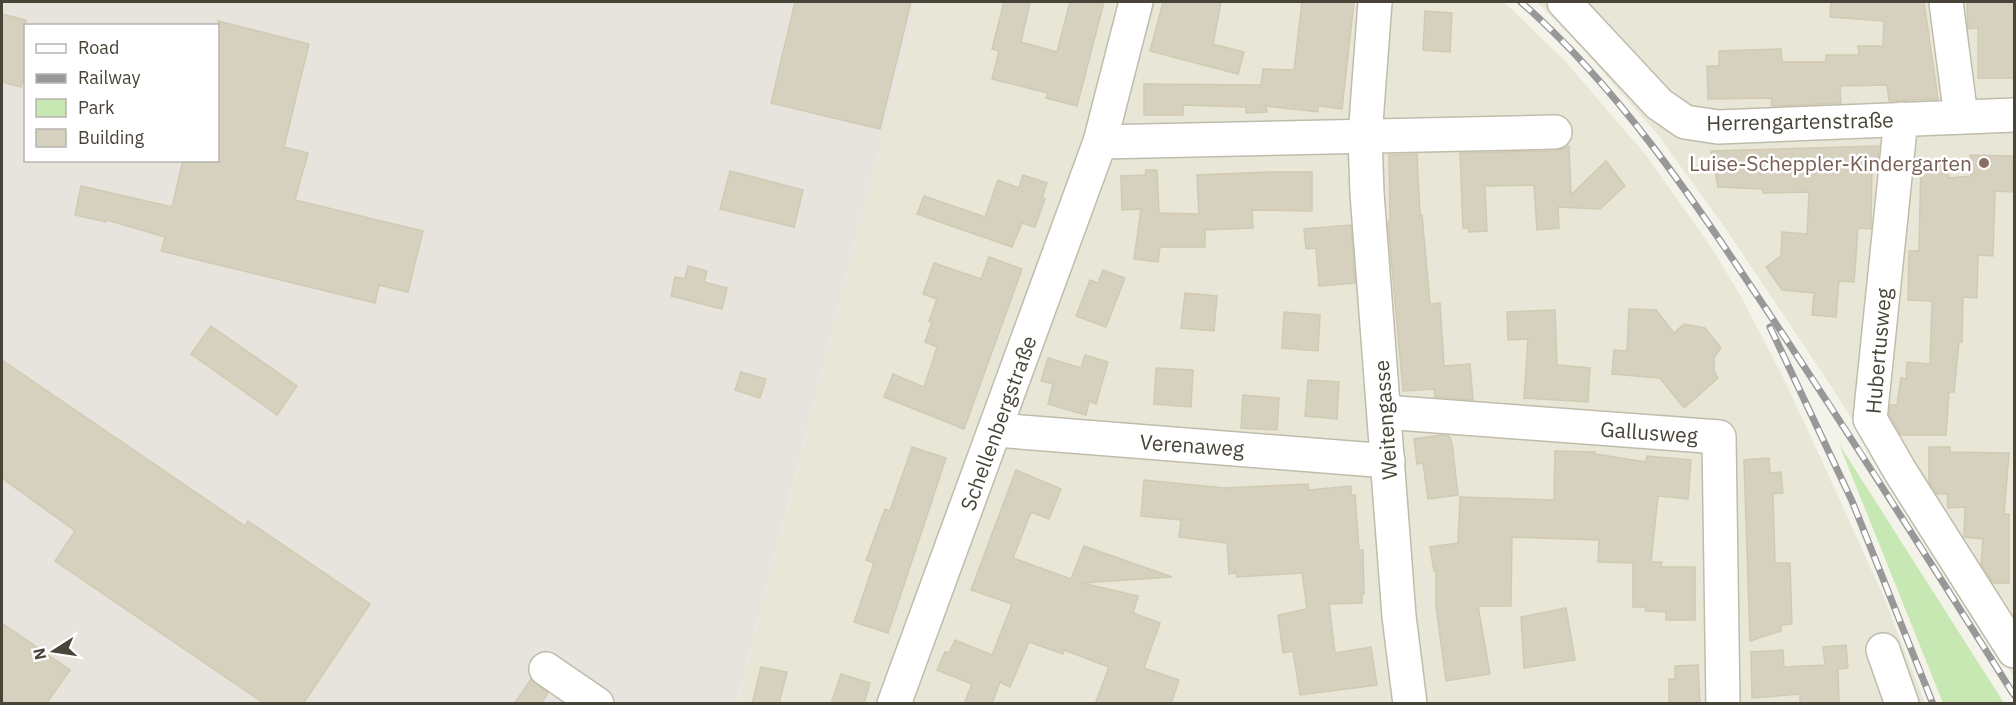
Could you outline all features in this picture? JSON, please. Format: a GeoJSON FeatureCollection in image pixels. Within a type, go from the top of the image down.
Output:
{"type":"FeatureCollection","features":[{"type":"Feature","properties":{"kind":"street","name":"Schellenbergstraße"},"geometry":{"type":"LineString","coordinates":[[894,704],[1100,142],[1136,2]]}},
{"type":"Feature","properties":{"kind":"street","name":"Weitengasse"},"geometry":{"type":"LineString","coordinates":[[1375,2],[1365,136],[1399,616],[1410,704]]}},
{"type":"Feature","properties":{"kind":"street","name":"Herrengartenstraße"},"geometry":{"type":"LineString","coordinates":[[1564,2],[1659,104],[1684,122],[1718,127],[2014,115]]}},
{"type":"Feature","properties":{"kind":"street"},"geometry":{"type":"LineString","coordinates":[[1946,2],[1961,117]]}},
{"type":"Feature","properties":{"kind":"street","name":"Hubertusweg"},"geometry":{"type":"LineString","coordinates":[[1901,119],[1870,419],[2014,651]]}},
{"type":"Feature","properties":{"kind":"street"},"geometry":{"type":"LineString","coordinates":[[1100,142],[1555,132]]}},
{"type":"Feature","properties":{"kind":"street","name":"Gallusweg"},"geometry":{"type":"LineString","coordinates":[[1384,412],[1719,437],[1724,704]]}},
{"type":"Feature","properties":{"kind":"street","name":"Verenaweg"},"geometry":{"type":"LineString","coordinates":[[996,430],[1388,461]]}},
{"type":"Feature","properties":{"kind":"street"},"geometry":{"type":"LineString","coordinates":[[1883,650],[1902,704]]}},
{"type":"Feature","properties":{"kind":"street"},"geometry":{"type":"LineString","coordinates":[[546,669],[597,704]]}},
{"type":"Feature","properties":{"kind":"shaded area"},"geometry":{"type":"Polygon","coordinates":[[[2,2],[917,2],[737,703],[2,703],[2,2]]]}},
{"type":"Feature","properties":{"kind":"shaded area"},"geometry":{"type":"Polygon","coordinates":[[[917,2],[1504,2],[1566,62],[1645,154],[1709,244],[1739,293],[1782,375],[1822,461],[1885,600],[1925,703],[737,704],[917,2]]]}},
{"type":"Feature","properties":{"kind":"shaded area"},"geometry":{"type":"Polygon","coordinates":[[[1537,2],[2014,2],[2014,677],[1831,386],[1728,232],[1658,135],[1581,47],[1537,2]]]}},
{"type":"Feature","properties":{"kind":"shaded area"},"geometry":{"type":"Polygon","coordinates":[[[550,691],[568,704],[541,704],[550,691]]]}},
{"type":"Feature","properties":{"kind":"green space"},"geometry":{"type":"Polygon","coordinates":[[[1839,444],[2004,703],[1943,703],[1839,444]]]}},
{"type":"Feature","properties":{"kind":"building"},"geometry":{"type":"Polygon","coordinates":[[[795,2],[911,2],[880,129],[771,103],[795,2]]]}},
{"type":"Feature","properties":{"kind":"building"},"geometry":{"type":"Polygon","coordinates":[[[1004,2],[1030,2],[1021,42],[1057,52],[1070,2],[1104,2],[1077,106],[1046,98],[1048,93],[992,79],[999,51],[992,49],[1004,2]]]}},
{"type":"Feature","properties":{"kind":"building"},"geometry":{"type":"Polygon","coordinates":[[[1163,2],[1221,2],[1213,44],[1244,52],[1238,74],[1150,51],[1163,2]]]}},
{"type":"Feature","properties":{"kind":"building"},"geometry":{"type":"Polygon","coordinates":[[[1302,2],[1354,2],[1342,109],[1318,106],[1318,112],[1266,106],[1267,112],[1246,113],[1246,107],[1183,105],[1183,115],[1144,115],[1144,84],[1261,85],[1263,69],[1294,70],[1302,2]]]}},
{"type":"Feature","properties":{"kind":"building"},"geometry":{"type":"Polygon","coordinates":[[[1831,2],[1924,2],[1938,99],[1889,101],[1887,85],[1840,86],[1841,103],[1772,106],[1771,98],[1708,99],[1707,66],[1719,66],[1719,51],[1781,49],[1782,62],[1826,62],[1826,55],[1859,55],[1858,46],[1883,46],[1884,21],[1830,17],[1831,2]]]}},
{"type":"Feature","properties":{"kind":"building"},"geometry":{"type":"Polygon","coordinates":[[[1967,2],[2014,2],[2014,78],[1978,78],[1978,28],[1968,29],[1967,2]]]}},
{"type":"Feature","properties":{"kind":"building"},"geometry":{"type":"Polygon","coordinates":[[[1425,11],[1452,13],[1450,52],[1423,50],[1425,11]]]}},
{"type":"Feature","properties":{"kind":"building"},"geometry":{"type":"Polygon","coordinates":[[[2,14],[26,20],[26,24],[24,24],[24,77],[21,87],[2,82],[2,14]]]}},
{"type":"Feature","properties":{"kind":"building"},"geometry":{"type":"Polygon","coordinates":[[[218,21],[309,44],[284,147],[308,153],[295,200],[423,231],[408,292],[379,285],[375,303],[161,251],[165,237],[107,220],[106,222],[75,215],[81,186],[172,207],[183,162],[219,162],[218,21]]]}},
{"type":"Feature","properties":{"kind":"building"},"geometry":{"type":"Polygon","coordinates":[[[1569,146],[1571,195],[1606,161],[1625,186],[1600,209],[1558,207],[1559,228],[1537,230],[1534,185],[1485,186],[1487,231],[1469,232],[1468,228],[1463,228],[1460,153],[1555,151],[1569,146]]]}},
{"type":"Feature","properties":{"kind":"building"},"geometry":{"type":"Polygon","coordinates":[[[1879,146],[1877,168],[1872,168],[1871,229],[1858,228],[1854,282],[1839,281],[1836,317],[1812,315],[1814,293],[1782,290],[1766,267],[1781,256],[1782,232],[1807,234],[1809,192],[1763,193],[1763,189],[1718,187],[1711,151],[1879,146]]]}},
{"type":"Feature","properties":{"kind":"building"},"geometry":{"type":"Polygon","coordinates":[[[1417,154],[1420,215],[1422,215],[1430,304],[1440,303],[1444,366],[1470,364],[1473,400],[1435,397],[1434,389],[1403,391],[1388,223],[1390,218],[1389,155],[1417,154]]]}},
{"type":"Feature","properties":{"kind":"building"},"geometry":{"type":"Polygon","coordinates":[[[1970,155],[2012,156],[2013,192],[1995,191],[1993,256],[1978,255],[1977,298],[1963,297],[1962,342],[1959,342],[1954,392],[1949,392],[1946,435],[1901,435],[1889,415],[1890,405],[1897,405],[1901,378],[1906,379],[1907,362],[1930,364],[1932,301],[1908,300],[1909,251],[1919,251],[1921,159],[1947,160],[1949,178],[1971,176],[1970,155]]]}},
{"type":"Feature","properties":{"kind":"building"},"geometry":{"type":"Polygon","coordinates":[[[1146,170],[1157,170],[1159,213],[1199,214],[1197,175],[1268,172],[1312,172],[1312,211],[1252,210],[1253,228],[1205,230],[1205,247],[1160,247],[1158,262],[1134,259],[1141,209],[1122,210],[1121,176],[1145,175],[1146,170]]]}},
{"type":"Feature","properties":{"kind":"building"},"geometry":{"type":"Polygon","coordinates":[[[730,171],[803,190],[794,227],[720,209],[730,171]]]}},
{"type":"Feature","properties":{"kind":"building"},"geometry":{"type":"Polygon","coordinates":[[[1023,175],[1047,183],[1042,198],[1045,199],[1035,227],[1022,223],[1012,247],[917,214],[924,196],[985,217],[998,180],[1019,188],[1023,175]]]}},
{"type":"Feature","properties":{"kind":"building"},"geometry":{"type":"Polygon","coordinates":[[[1351,225],[1355,283],[1319,286],[1316,248],[1306,249],[1304,229],[1351,225]]]}},
{"type":"Feature","properties":{"kind":"building"},"geometry":{"type":"Polygon","coordinates":[[[989,257],[1022,269],[964,429],[884,397],[893,374],[924,387],[937,347],[925,342],[937,299],[923,294],[934,263],[981,279],[989,257]]]}},
{"type":"Feature","properties":{"kind":"building"},"geometry":{"type":"Polygon","coordinates":[[[688,266],[707,271],[704,282],[727,288],[722,309],[671,296],[675,277],[685,279],[688,266]]]}},
{"type":"Feature","properties":{"kind":"building"},"geometry":{"type":"Polygon","coordinates":[[[1103,270],[1125,278],[1106,327],[1076,316],[1090,280],[1098,283],[1103,270]]]}},
{"type":"Feature","properties":{"kind":"building"},"geometry":{"type":"Polygon","coordinates":[[[1185,293],[1217,296],[1214,331],[1181,328],[1185,293]]]}},
{"type":"Feature","properties":{"kind":"building"},"geometry":{"type":"Polygon","coordinates":[[[1629,309],[1656,310],[1674,333],[1684,324],[1705,328],[1721,348],[1714,357],[1714,371],[1718,378],[1684,408],[1660,378],[1612,374],[1614,350],[1627,351],[1629,309]]]}},
{"type":"Feature","properties":{"kind":"building"},"geometry":{"type":"Polygon","coordinates":[[[1555,310],[1557,365],[1590,368],[1588,402],[1524,398],[1528,339],[1508,340],[1507,312],[1555,310]]]}},
{"type":"Feature","properties":{"kind":"building"},"geometry":{"type":"Polygon","coordinates":[[[1284,312],[1320,315],[1318,351],[1282,348],[1284,312]]]}},
{"type":"Feature","properties":{"kind":"building"},"geometry":{"type":"Polygon","coordinates":[[[211,326],[297,386],[277,415],[191,354],[211,326]]]}},
{"type":"Feature","properties":{"kind":"building"},"geometry":{"type":"Polygon","coordinates":[[[1085,355],[1108,362],[1096,404],[1089,401],[1086,415],[1048,404],[1053,384],[1041,381],[1048,358],[1081,368],[1085,355]]]}},
{"type":"Feature","properties":{"kind":"building"},"geometry":{"type":"Polygon","coordinates":[[[2,360],[245,526],[248,521],[370,604],[303,704],[265,704],[55,561],[75,531],[2,478],[2,360]]]}},
{"type":"Feature","properties":{"kind":"building"},"geometry":{"type":"Polygon","coordinates":[[[1156,368],[1193,370],[1191,407],[1154,404],[1156,368]]]}},
{"type":"Feature","properties":{"kind":"building"},"geometry":{"type":"Polygon","coordinates":[[[741,372],[766,379],[760,398],[735,390],[741,372]]]}},
{"type":"Feature","properties":{"kind":"building"},"geometry":{"type":"Polygon","coordinates":[[[1308,380],[1339,382],[1337,419],[1305,416],[1308,380]]]}},
{"type":"Feature","properties":{"kind":"building"},"geometry":{"type":"Polygon","coordinates":[[[1243,395],[1279,398],[1277,430],[1241,428],[1243,395]]]}},
{"type":"Feature","properties":{"kind":"building"},"geometry":{"type":"Polygon","coordinates":[[[1449,436],[1452,443],[1458,495],[1428,499],[1423,463],[1417,464],[1414,439],[1449,436]]]}},
{"type":"Feature","properties":{"kind":"building"},"geometry":{"type":"Polygon","coordinates":[[[912,447],[946,458],[888,633],[854,622],[874,563],[866,560],[885,509],[890,511],[912,447]]]}},
{"type":"Feature","properties":{"kind":"building"},"geometry":{"type":"Polygon","coordinates":[[[1929,447],[1950,447],[1950,452],[2009,453],[2004,514],[2009,514],[2009,583],[1993,583],[1981,564],[1983,539],[1964,537],[1965,507],[1948,508],[1947,494],[1937,494],[1929,482],[1929,447]]]}},
{"type":"Feature","properties":{"kind":"building"},"geometry":{"type":"Polygon","coordinates":[[[1555,451],[1595,452],[1595,454],[1646,462],[1647,456],[1691,460],[1688,499],[1658,496],[1651,562],[1662,562],[1661,567],[1695,567],[1695,620],[1666,620],[1666,612],[1646,611],[1645,607],[1633,607],[1633,563],[1598,562],[1599,540],[1512,537],[1511,606],[1478,606],[1490,674],[1446,681],[1436,606],[1436,571],[1434,571],[1430,547],[1458,543],[1460,497],[1554,500],[1555,451]]]}},
{"type":"Feature","properties":{"kind":"building"},"geometry":{"type":"Polygon","coordinates":[[[1769,458],[1770,473],[1781,472],[1783,493],[1773,494],[1775,563],[1790,563],[1792,624],[1781,625],[1781,631],[1750,641],[1744,460],[1769,458]]]}},
{"type":"Feature","properties":{"kind":"building"},"geometry":{"type":"Polygon","coordinates":[[[1016,470],[1061,489],[1049,519],[1031,512],[1013,558],[1071,579],[1084,546],[1172,577],[1082,583],[1138,596],[1133,613],[1160,623],[1144,668],[1179,680],[1171,704],[1095,704],[1109,667],[1064,650],[1063,654],[1029,642],[1010,687],[1000,682],[992,704],[964,704],[972,684],[937,670],[945,652],[949,653],[955,640],[992,655],[1012,604],[971,590],[1016,470]]]}},
{"type":"Feature","properties":{"kind":"building"},"geometry":{"type":"Polygon","coordinates":[[[1144,480],[1224,488],[1308,484],[1309,490],[1351,486],[1351,495],[1355,495],[1359,550],[1363,550],[1364,594],[1362,594],[1362,603],[1329,604],[1335,653],[1371,647],[1377,685],[1300,695],[1293,651],[1283,653],[1278,615],[1307,609],[1302,573],[1237,577],[1236,573],[1229,574],[1227,543],[1179,537],[1181,520],[1141,516],[1144,480]]]}},
{"type":"Feature","properties":{"kind":"building"},"geometry":{"type":"Polygon","coordinates":[[[1566,608],[1575,660],[1524,668],[1521,617],[1566,608]]]}},
{"type":"Feature","properties":{"kind":"building"},"geometry":{"type":"Polygon","coordinates":[[[2,623],[70,670],[46,704],[2,704],[2,623]]]}},
{"type":"Feature","properties":{"kind":"building"},"geometry":{"type":"Polygon","coordinates":[[[1846,645],[1848,668],[1838,669],[1839,704],[1800,704],[1800,694],[1752,698],[1751,652],[1783,650],[1784,667],[1825,665],[1823,647],[1846,645]]]}},
{"type":"Feature","properties":{"kind":"building"},"geometry":{"type":"Polygon","coordinates":[[[1698,665],[1700,704],[1669,704],[1669,679],[1675,679],[1675,666],[1698,665]]]}},
{"type":"Feature","properties":{"kind":"building"},"geometry":{"type":"Polygon","coordinates":[[[761,667],[787,672],[779,704],[752,704],[761,667]]]}},
{"type":"Feature","properties":{"kind":"building"},"geometry":{"type":"Polygon","coordinates":[[[841,674],[870,683],[864,704],[831,704],[841,674]]]}},
{"type":"Feature","properties":{"kind":"building"},"geometry":{"type":"Polygon","coordinates":[[[531,679],[548,693],[541,704],[514,704],[531,679]]]}},
{"type":"Feature","properties":{"kind":"railway"},"geometry":{"type":"LineString","coordinates":[[1521,2],[1557,35],[1590,71],[1622,108],[1681,185],[1828,402],[2014,695]]}},
{"type":"Feature","properties":{"kind":"railway"},"geometry":{"type":"LineString","coordinates":[[1770,327],[1852,501],[1933,704]]}},
{"type":"Feature","properties":{"kind":"place","name":"Luise-Scheppler-Kindergarten"},"geometry":{"type":"Point","coordinates":[1984,163]}}]}
